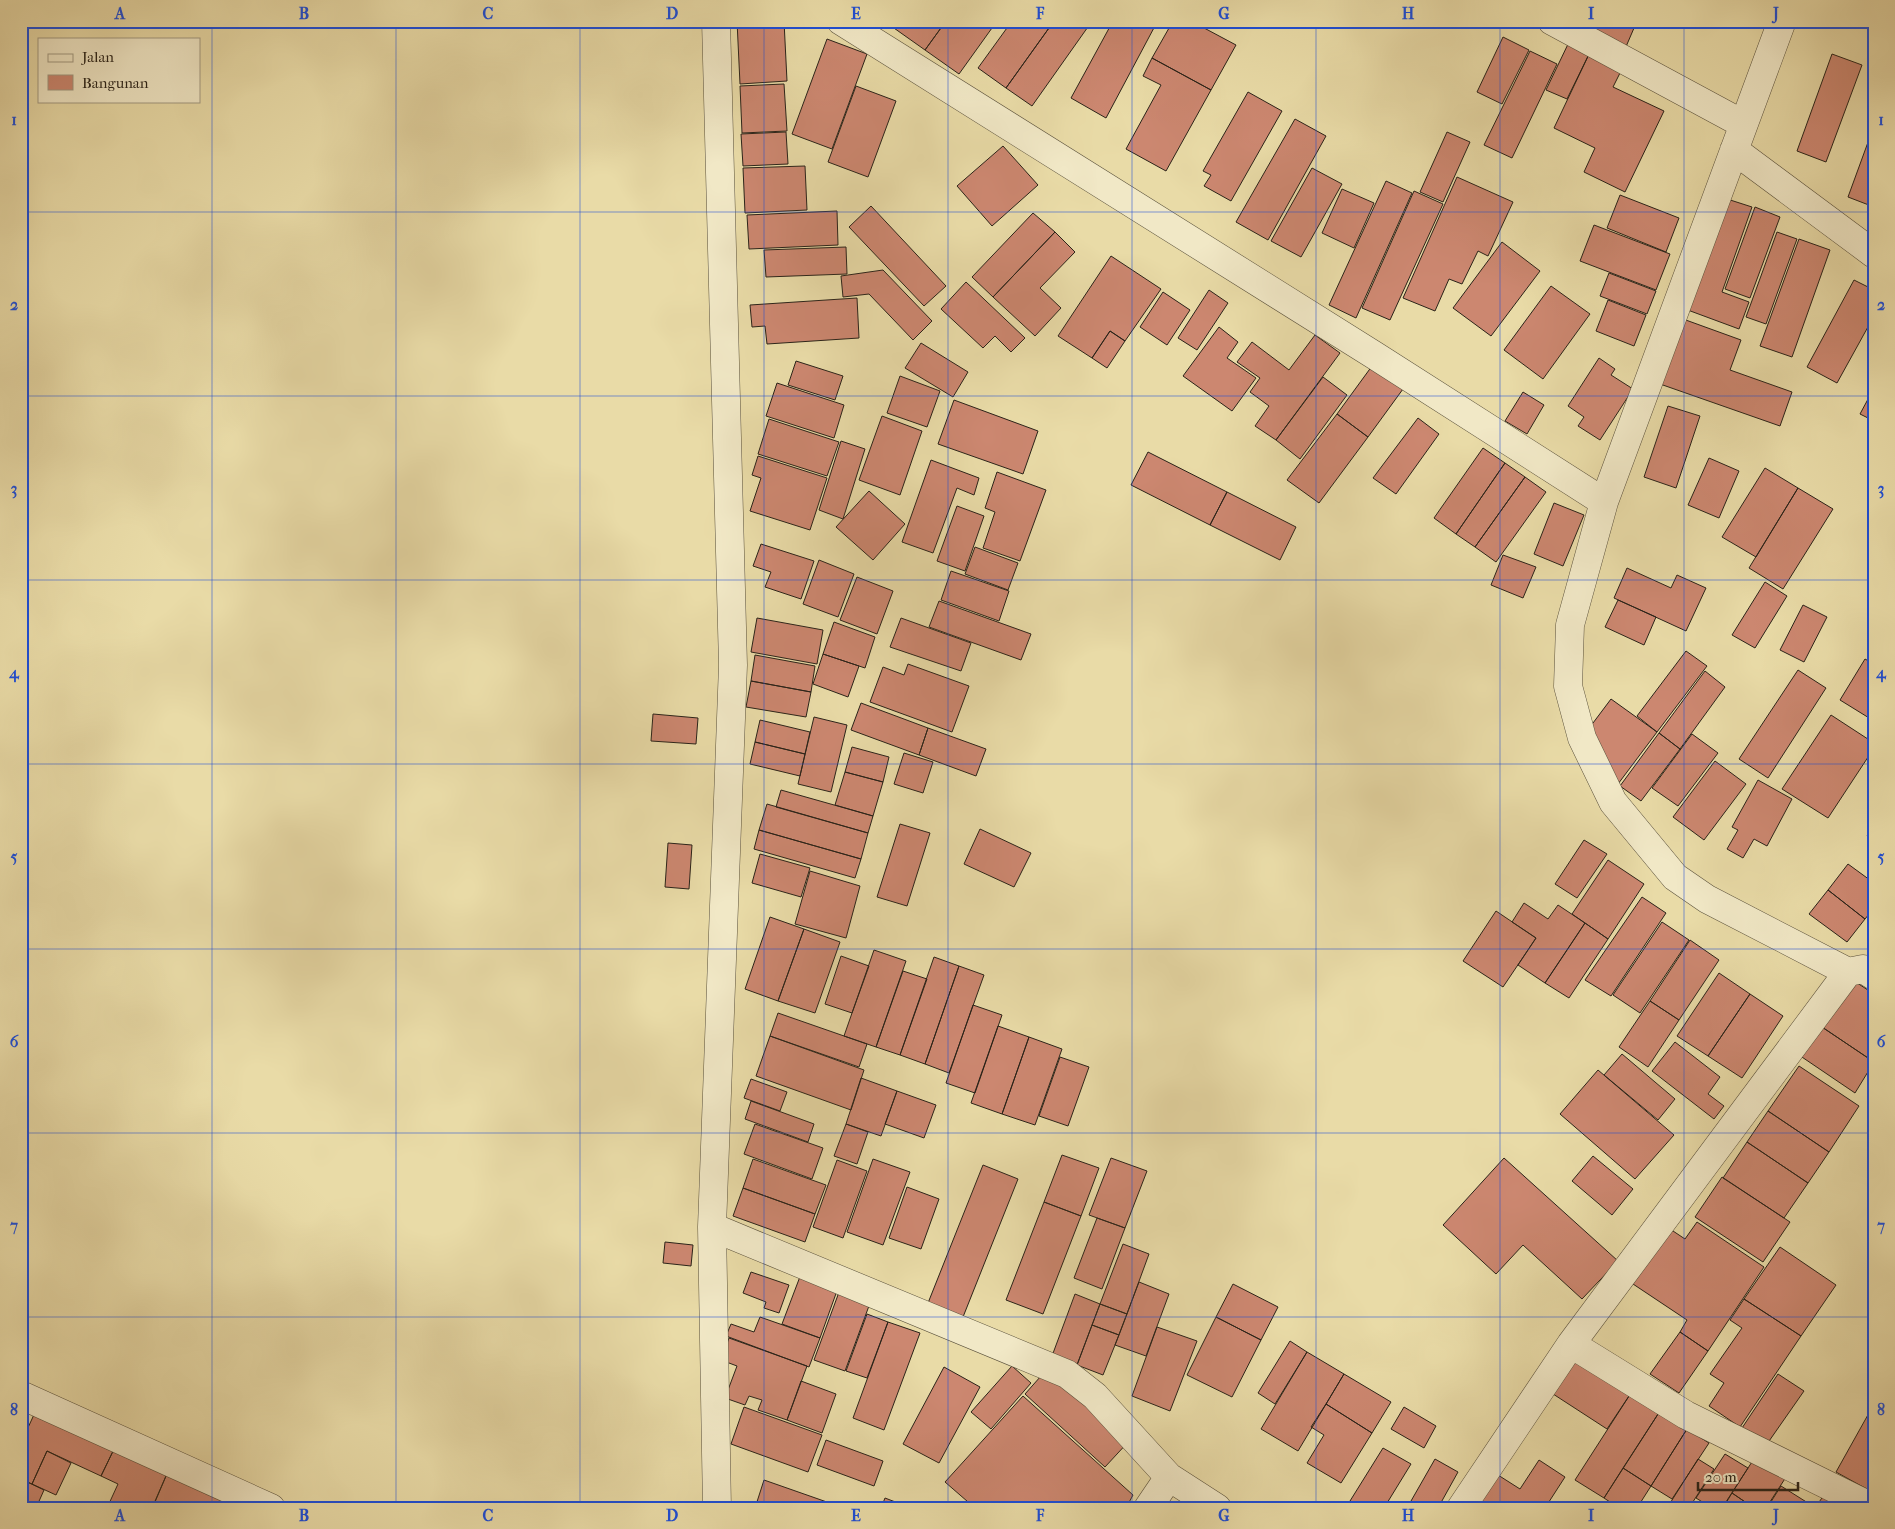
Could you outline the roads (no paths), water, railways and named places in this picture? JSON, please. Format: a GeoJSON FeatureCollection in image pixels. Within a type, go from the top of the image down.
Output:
{"type":"FeatureCollection","features":[{"type":"Feature","properties":{"kind":"street"},"geometry":{"type":"LineString","coordinates":[[716,21],[733,665],[712,1227],[717,1508]]}},
{"type":"Feature","properties":{"kind":"street"},"geometry":{"type":"LineString","coordinates":[[841,21],[1366,349],[1604,502]]}},
{"type":"Feature","properties":{"kind":"street"},"geometry":{"type":"LineString","coordinates":[[1552,21],[1744,124]]}},
{"type":"Feature","properties":{"kind":"street"},"geometry":{"type":"LineString","coordinates":[[1461,1508],[1571,1344],[1865,967],[1707,899],[1675,877],[1613,802],[1582,738],[1568,686],[1570,625],[1604,502],[1782,21]]}},
{"type":"Feature","properties":{"kind":"street"},"geometry":{"type":"LineString","coordinates":[[1734,150],[1874,254]]}},
{"type":"Feature","properties":{"kind":"street"},"geometry":{"type":"LineString","coordinates":[[712,1227],[1067,1374],[1095,1396],[1169,1477],[1216,1508]]}},
{"type":"Feature","properties":{"kind":"street"},"geometry":{"type":"LineString","coordinates":[[1571,1344],[1686,1415],[1874,1508]]}},
{"type":"Feature","properties":{"kind":"street"},"geometry":{"type":"LineString","coordinates":[[21,1395],[239,1501],[271,1508]]}},
{"type":"Feature","properties":{"kind":"street"},"geometry":{"type":"LineString","coordinates":[[1148,1508],[1169,1477]]}}]}
